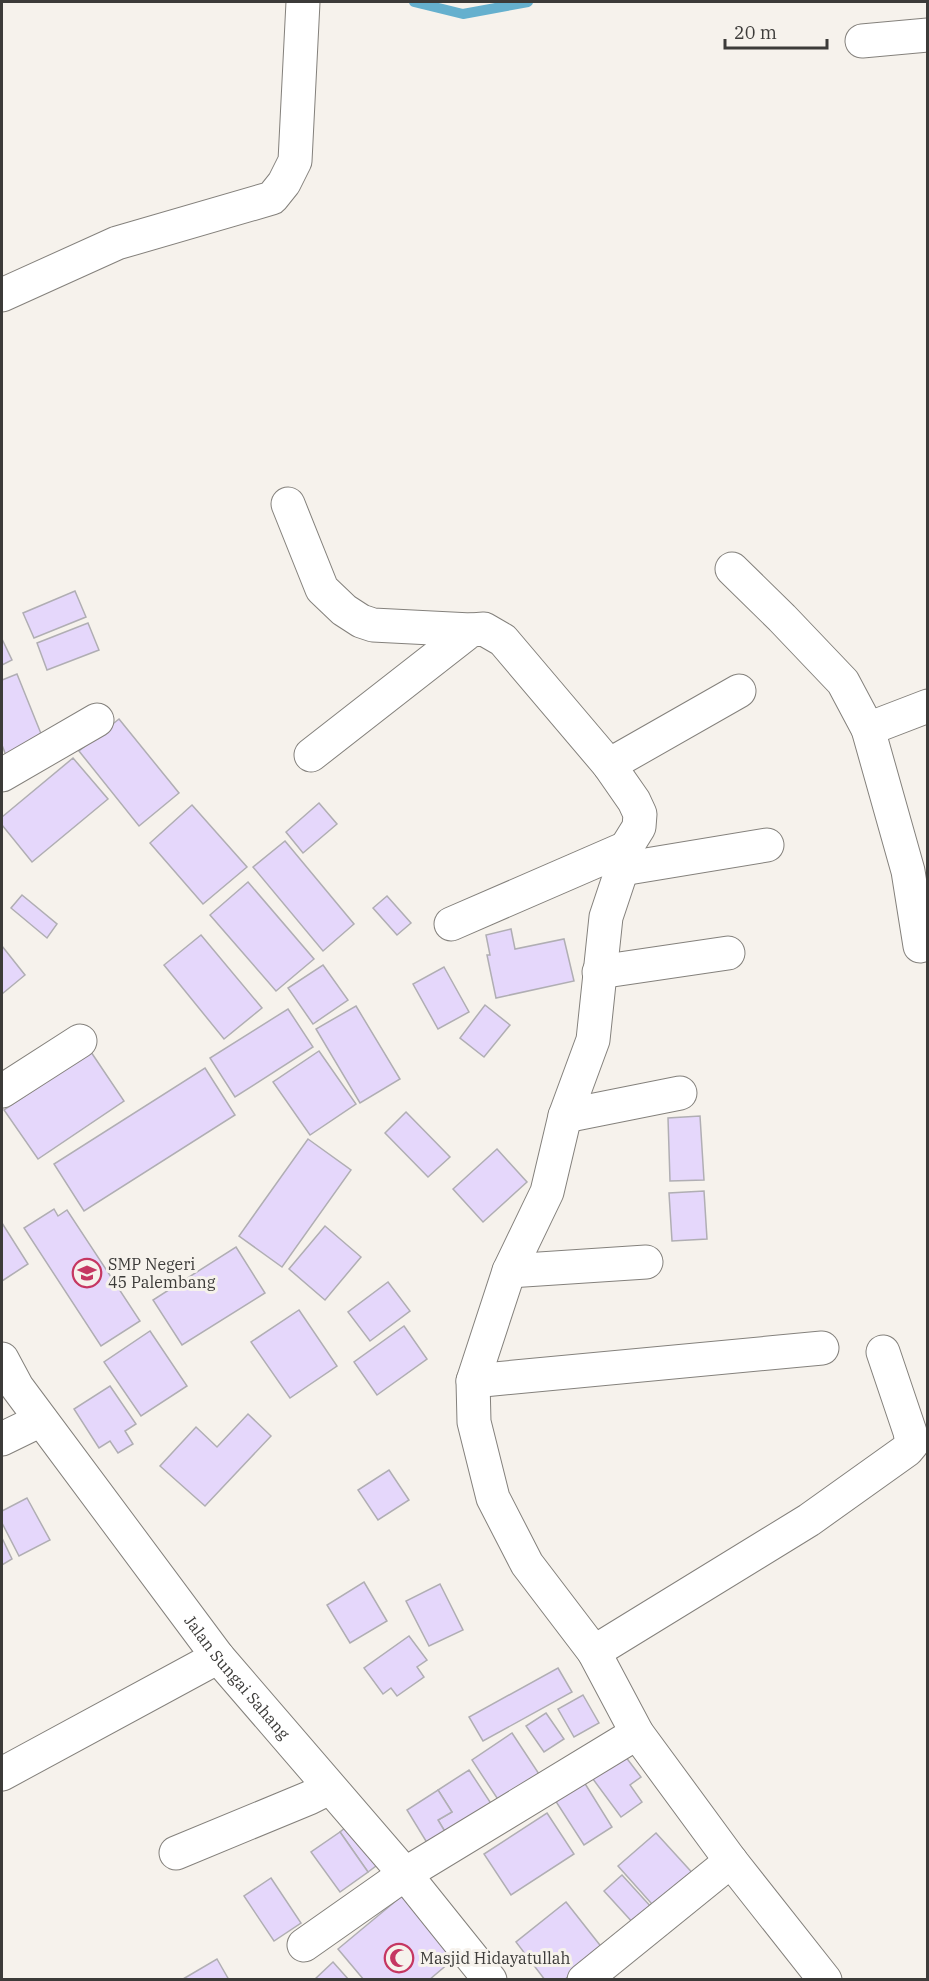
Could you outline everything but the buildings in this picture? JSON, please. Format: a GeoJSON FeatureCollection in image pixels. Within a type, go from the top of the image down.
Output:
{"type":"FeatureCollection","features":[{"type":"Feature","properties":{"kind":"street"},"geometry":{"type":"LineString","coordinates":[[2,295],[117,243],[272,198],[284,183],[295,161],[303,2]]}},
{"type":"Feature","properties":{"kind":"street"},"geometry":{"type":"LineString","coordinates":[[862,41],[927,35]]}},
{"type":"Feature","properties":{"kind":"street"},"geometry":{"type":"LineString","coordinates":[[288,504],[322,589],[344,610],[361,621],[373,625],[484,629],[503,640],[609,765],[634,801],[640,814],[639,827],[624,858],[606,918],[593,1041],[566,1116],[547,1192],[509,1271],[472,1381],[474,1422],[493,1498],[527,1564],[594,1652],[637,1733],[731,1861],[825,1980]]}},
{"type":"Feature","properties":{"kind":"street"},"geometry":{"type":"LineString","coordinates":[[732,568],[843,682],[868,729],[908,871],[921,946]]}},
{"type":"Feature","properties":{"kind":"street"},"geometry":{"type":"LineString","coordinates":[[311,754],[471,630]]}},
{"type":"Feature","properties":{"kind":"street"},"geometry":{"type":"LineString","coordinates":[[609,765],[739,691]]}},
{"type":"Feature","properties":{"kind":"street"},"geometry":{"type":"LineString","coordinates":[[868,729],[927,706]]}},
{"type":"Feature","properties":{"kind":"street"},"geometry":{"type":"LineString","coordinates":[[2,775],[98,720]]}},
{"type":"Feature","properties":{"kind":"street"},"geometry":{"type":"LineString","coordinates":[[451,924],[624,858],[767,845]]}},
{"type":"Feature","properties":{"kind":"street"},"geometry":{"type":"LineString","coordinates":[[599,972],[728,953]]}},
{"type":"Feature","properties":{"kind":"street"},"geometry":{"type":"LineString","coordinates":[[2,1091],[80,1041]]}},
{"type":"Feature","properties":{"kind":"street"},"geometry":{"type":"LineString","coordinates":[[566,1116],[680,1093]]}},
{"type":"Feature","properties":{"kind":"street"},"geometry":{"type":"LineString","coordinates":[[509,1271],[646,1262]]}},
{"type":"Feature","properties":{"kind":"street"},"geometry":{"type":"LineString","coordinates":[[472,1381],[822,1348]]}},
{"type":"Feature","properties":{"kind":"street"},"geometry":{"type":"LineString","coordinates":[[594,1652],[809,1520],[907,1450],[912,1444],[910,1432],[884,1352]]}},
{"type":"Feature","properties":{"kind":"street","name":"Jalan Sungai Sahang"},"geometry":{"type":"LineString","coordinates":[[2,1359],[17,1388],[218,1657],[405,1874],[490,1980]]}},
{"type":"Feature","properties":{"kind":"street"},"geometry":{"type":"LineString","coordinates":[[2,1439],[41,1420]]}},
{"type":"Feature","properties":{"kind":"street"},"geometry":{"type":"LineString","coordinates":[[2,1774],[218,1657]]}},
{"type":"Feature","properties":{"kind":"street"},"geometry":{"type":"LineString","coordinates":[[304,1945],[405,1874],[637,1733]]}},
{"type":"Feature","properties":{"kind":"street"},"geometry":{"type":"LineString","coordinates":[[176,1853],[329,1788]]}},
{"type":"Feature","properties":{"kind":"street"},"geometry":{"type":"LineString","coordinates":[[584,1980],[731,1861]]}},
{"type":"Feature","properties":{"kind":"waterway"},"geometry":{"type":"LineString","coordinates":[[414,2],[463,14],[528,2]]}},
{"type":"Feature","properties":{"kind":"place","name":"SMP Negeri 45 Palembang"},"geometry":{"type":"Point","coordinates":[87,1273]}},
{"type":"Feature","properties":{"kind":"place","name":"Masjid Hidayatullah"},"geometry":{"type":"Point","coordinates":[399,1958]}}]}
